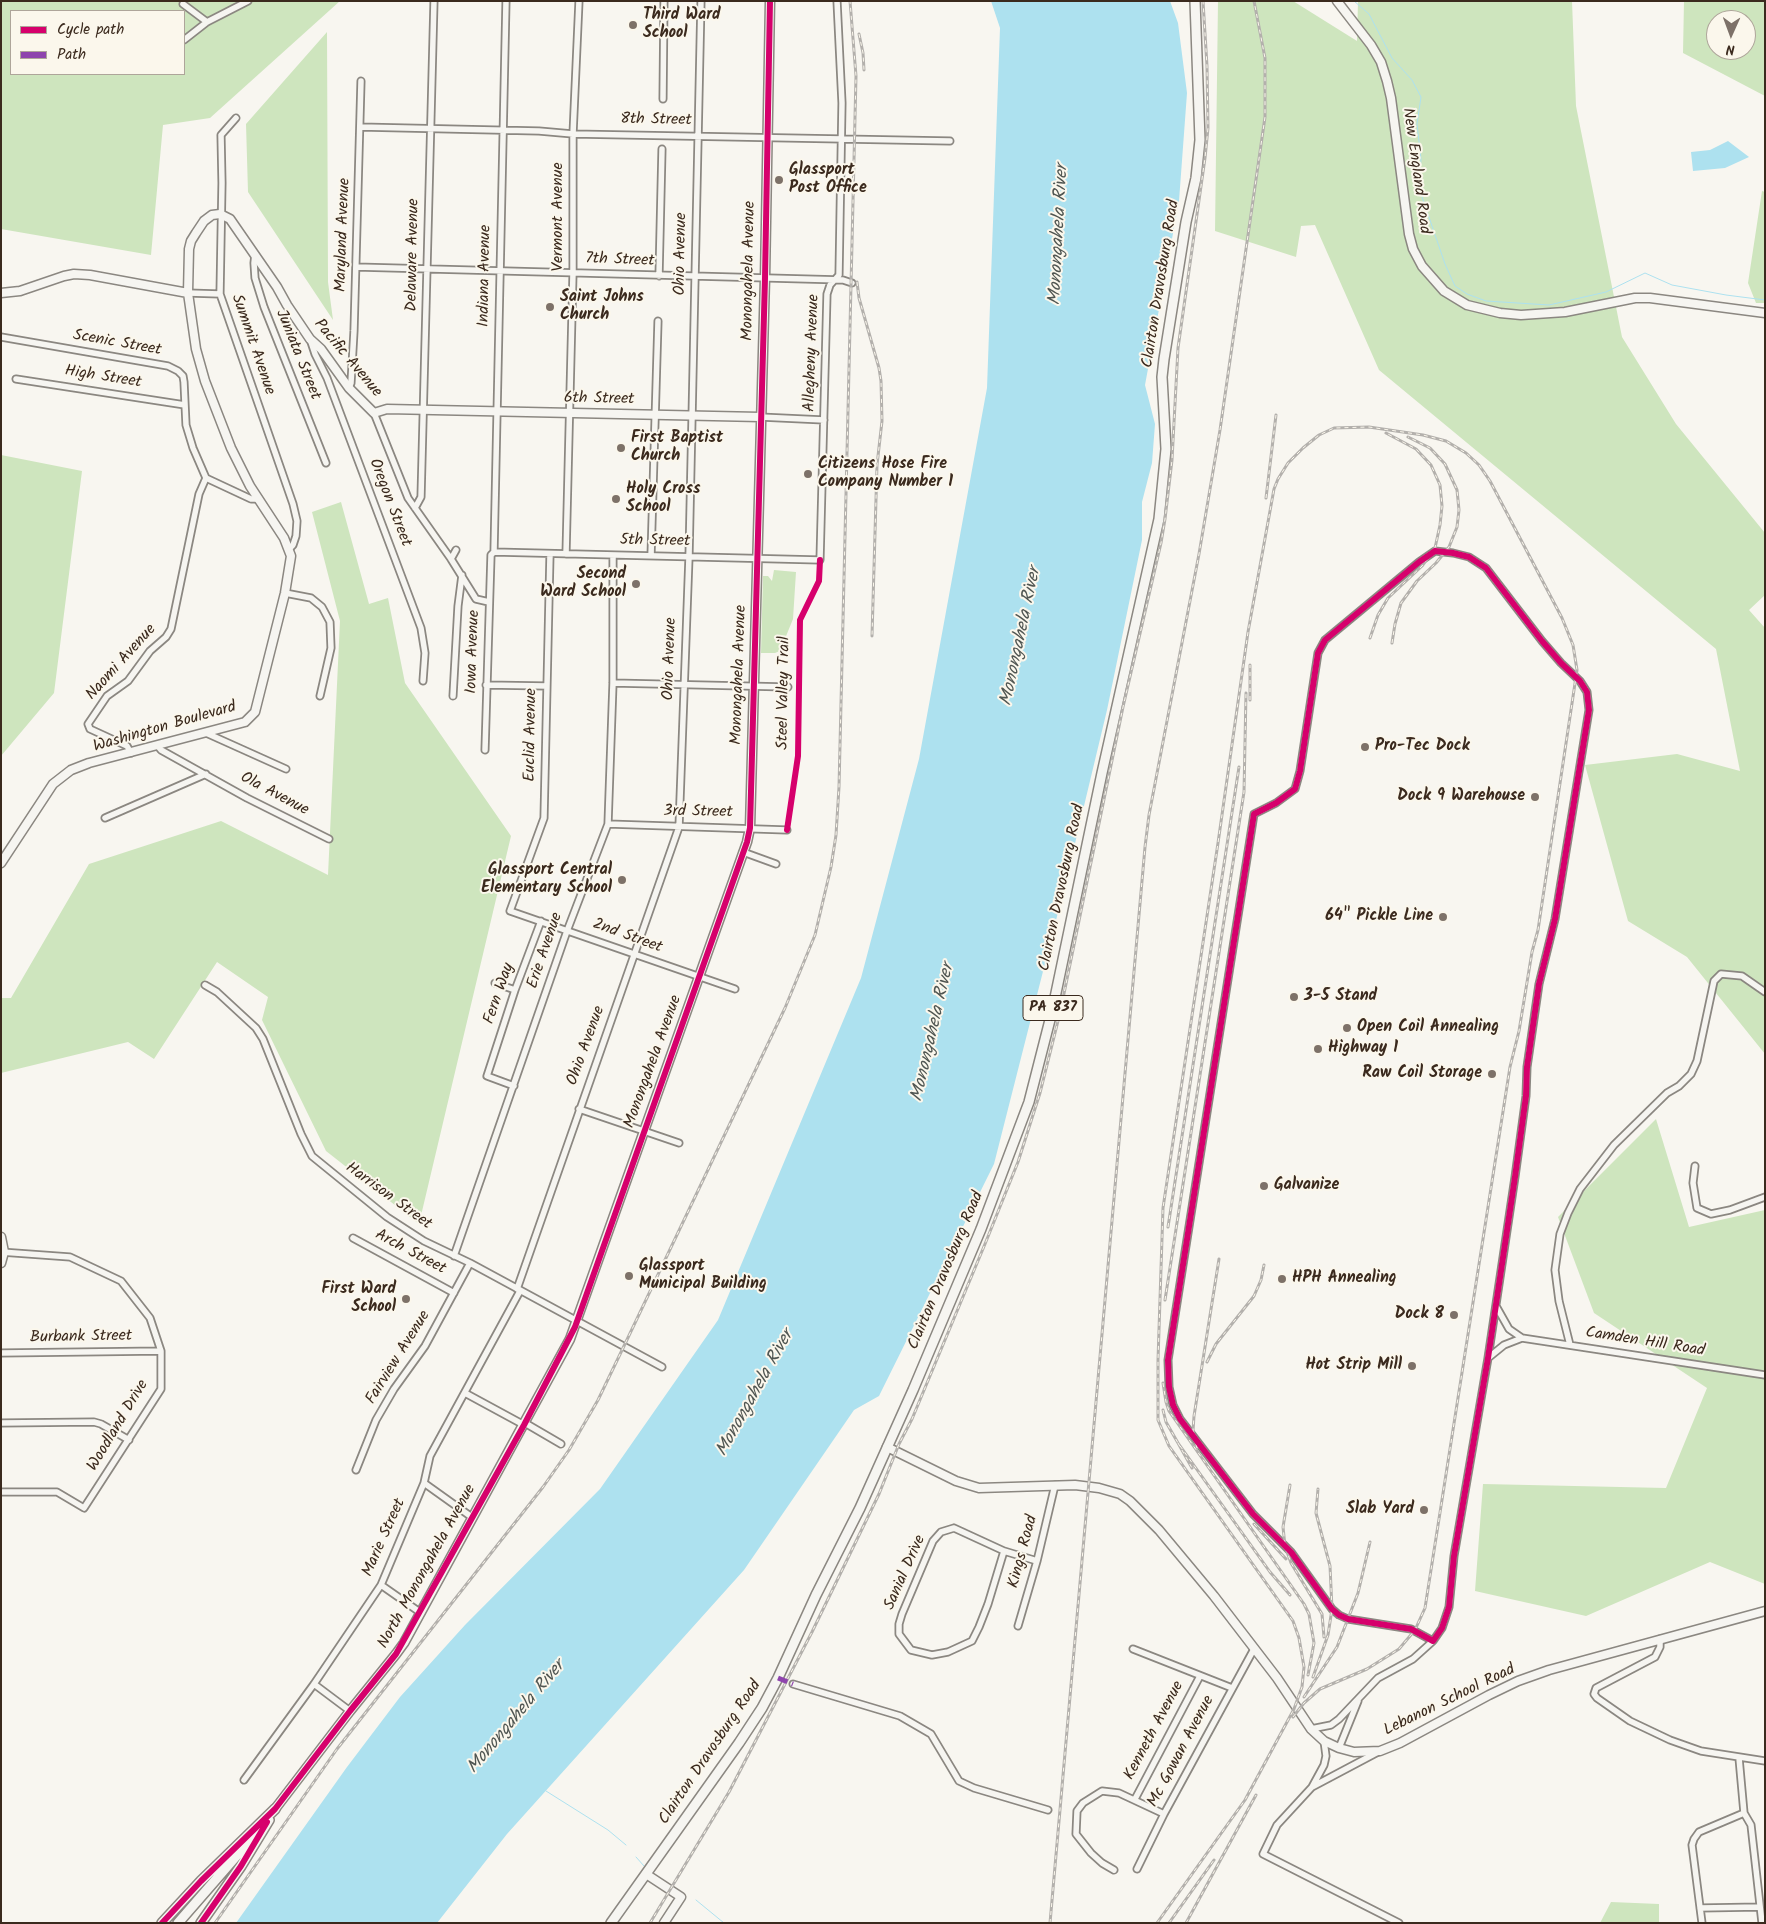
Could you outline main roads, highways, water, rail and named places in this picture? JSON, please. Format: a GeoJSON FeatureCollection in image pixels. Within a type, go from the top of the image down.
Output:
{"type":"FeatureCollection","features":[{"type":"Feature","properties":{"kind":"main road","name":"Clairton Dravosburg Road"},"geometry":{"type":"LineString","coordinates":[[611,1923],[762,1708],[778,1678],[860,1508],[982,1229],[1029,1102],[1052,1012],[1102,773],[1154,545],[1163,489],[1166,449],[1162,377],[1186,222],[1196,178],[1200,140],[1195,1]]}},
{"type":"Feature","properties":{"kind":"main road"},"geometry":{"type":"LineString","coordinates":[[162,1923],[275,1809]]}},
{"type":"Feature","properties":{"kind":"main road"},"geometry":{"type":"LineString","coordinates":[[178,1923],[246,1846],[275,1809]]}},
{"type":"Feature","properties":{"kind":"main road"},"geometry":{"type":"LineString","coordinates":[[201,1923],[241,1866],[275,1809]]}},
{"type":"Feature","properties":{"kind":"main road"},"geometry":{"type":"LineString","coordinates":[[170,1923],[234,1850]]}},
{"type":"Feature","properties":{"kind":"water","name":"Monongahela River"},"geometry":{"type":"Polygon","coordinates":[[[991,1],[1170,1],[1178,23],[1187,93],[1179,201],[1145,385],[1155,424],[1152,463],[1142,502],[1142,540],[1107,710],[1066,881],[994,1164],[879,1396],[854,1410],[744,1570],[507,1834],[437,1923],[236,1923],[347,1767],[400,1697],[465,1625],[600,1489],[718,1320],[861,978],[919,759],[987,388],[1000,28],[991,1]]]}},
{"type":"Feature","properties":{"kind":"water"},"geometry":{"type":"Polygon","coordinates":[[[1728,141],[1749,157],[1725,168],[1693,171],[1691,152],[1710,150],[1728,141]]]}},
{"type":"Feature","properties":{"kind":"waterway"},"geometry":{"type":"LineString","coordinates":[[1354,1],[1369,14],[1392,58],[1412,80],[1421,97],[1417,124],[1421,159],[1419,188],[1445,264],[1455,286],[1467,294],[1486,301],[1549,305],[1606,292],[1645,273],[1672,285],[1765,300]]}},
{"type":"Feature","properties":{"kind":"waterway"},"geometry":{"type":"LineString","coordinates":[[546,1791],[608,1830],[626,1845]]}},
{"type":"Feature","properties":{"kind":"waterway"},"geometry":{"type":"LineString","coordinates":[[636,1857],[644,1866]]}},
{"type":"Feature","properties":{"kind":"waterway"},"geometry":{"type":"LineString","coordinates":[[696,1900],[724,1923]]}},
{"type":"Feature","properties":{"kind":"railway"},"geometry":{"type":"LineString","coordinates":[[215,1923],[337,1749],[543,1487],[569,1450],[598,1400],[624,1346],[785,1008],[815,935],[831,867],[836,835],[839,787],[856,76],[850,1]]}},
{"type":"Feature","properties":{"kind":"railway"},"geometry":{"type":"LineString","coordinates":[[650,1923],[729,1792],[812,1632],[879,1494],[1018,1162],[1040,1093],[1060,1013],[1123,707],[1165,519],[1172,460],[1178,348],[1208,128],[1203,1]]}},
{"type":"Feature","properties":{"kind":"railway"},"geometry":{"type":"LineString","coordinates":[[1050,1923],[1145,847],[1149,815],[1199,554],[1220,430],[1265,117],[1265,58],[1254,1]]}},
{"type":"Feature","properties":{"kind":"railway"},"geometry":{"type":"LineString","coordinates":[[859,34],[864,70]]}},
{"type":"Feature","properties":{"kind":"railway"},"geometry":{"type":"LineString","coordinates":[[857,282],[859,298],[881,381],[882,421],[877,465],[872,636]]}},
{"type":"Feature","properties":{"kind":"railway"},"geometry":{"type":"LineString","coordinates":[[1266,498],[1276,415]]}},
{"type":"Feature","properties":{"kind":"railway"},"geometry":{"type":"LineString","coordinates":[[1293,1717],[1304,1703],[1320,1689],[1367,1669],[1399,1649],[1415,1630],[1425,1608],[1510,1067],[1519,1031],[1532,952],[1538,930],[1577,670],[1573,645],[1562,618],[1490,481],[1479,465],[1466,453],[1446,441],[1423,435],[1369,427],[1334,428],[1319,435],[1288,463],[1274,489],[1248,632],[1163,1208],[1158,1420],[1169,1446],[1293,1621],[1299,1638],[1304,1667],[1302,1687],[1294,1709]]}},
{"type":"Feature","properties":{"kind":"railway"},"geometry":{"type":"LineString","coordinates":[[1370,638],[1378,615],[1388,598],[1422,566],[1435,548],[1442,506],[1440,485],[1431,465],[1416,449],[1386,433]]}},
{"type":"Feature","properties":{"kind":"railway"},"geometry":{"type":"LineString","coordinates":[[1392,643],[1401,603],[1417,581],[1449,547],[1457,527],[1459,510],[1457,490],[1445,464],[1430,448],[1408,437]]}},
{"type":"Feature","properties":{"kind":"railway"},"geometry":{"type":"LineString","coordinates":[[1250,665],[1250,700]]}},
{"type":"Feature","properties":{"kind":"railway"},"geometry":{"type":"LineString","coordinates":[[1165,1300],[1244,792],[1246,693]]}},
{"type":"Feature","properties":{"kind":"railway"},"geometry":{"type":"LineString","coordinates":[[1168,1227],[1239,767]]}},
{"type":"Feature","properties":{"kind":"railway"},"geometry":{"type":"LineString","coordinates":[[1197,1448],[1193,1431],[1194,1416],[1219,1259]]}},
{"type":"Feature","properties":{"kind":"railway"},"geometry":{"type":"LineString","coordinates":[[1207,1362],[1216,1344],[1254,1296],[1261,1280],[1264,1265]]}},
{"type":"Feature","properties":{"kind":"railway"},"geometry":{"type":"LineString","coordinates":[[1163,1383],[1169,1411],[1304,1604],[1309,1614],[1314,1643],[1308,1675]]}},
{"type":"Feature","properties":{"kind":"railway"},"geometry":{"type":"LineString","coordinates":[[1163,1410],[1166,1422],[1178,1443],[1270,1572],[1290,1595]]}},
{"type":"Feature","properties":{"kind":"railway"},"geometry":{"type":"LineString","coordinates":[[1178,1443],[1192,1468]]}},
{"type":"Feature","properties":{"kind":"railway"},"geometry":{"type":"LineString","coordinates":[[1290,1485],[1283,1527],[1285,1546],[1291,1563],[1322,1614],[1324,1637]]}},
{"type":"Feature","properties":{"kind":"railway"},"geometry":{"type":"LineString","coordinates":[[1313,1677],[1328,1635],[1332,1609],[1330,1566],[1316,1513],[1318,1489]]}},
{"type":"Feature","properties":{"kind":"railway"},"geometry":{"type":"LineString","coordinates":[[1254,1524],[1286,1559]]}},
{"type":"Feature","properties":{"kind":"railway"},"geometry":{"type":"LineString","coordinates":[[1304,1697],[1337,1647],[1358,1593],[1370,1542]]}},
{"type":"Feature","properties":{"kind":"railway"},"geometry":{"type":"LineString","coordinates":[[1157,1923],[1245,1800],[1294,1709]]}},
{"type":"Feature","properties":{"kind":"railway"},"geometry":{"type":"LineString","coordinates":[[1186,1923],[1256,1795]]}},
{"type":"Feature","properties":{"kind":"railway"},"geometry":{"type":"LineString","coordinates":[[1169,1923],[1214,1860]]}},
{"type":"Feature","properties":{"kind":"place","name":"Third Ward School"},"geometry":{"type":"Point","coordinates":[633,25]}},
{"type":"Feature","properties":{"kind":"place","name":"Glassport Post Office"},"geometry":{"type":"Point","coordinates":[779,180]}},
{"type":"Feature","properties":{"kind":"place","name":"Saint Johns Church"},"geometry":{"type":"Point","coordinates":[550,307]}},
{"type":"Feature","properties":{"kind":"place","name":"First Baptist Church"},"geometry":{"type":"Point","coordinates":[621,448]}},
{"type":"Feature","properties":{"kind":"place","name":"Citizens Hose Fire Company Number 1"},"geometry":{"type":"Point","coordinates":[808,474]}},
{"type":"Feature","properties":{"kind":"place","name":"Holy Cross School"},"geometry":{"type":"Point","coordinates":[616,499]}},
{"type":"Feature","properties":{"kind":"place","name":"Second Ward School"},"geometry":{"type":"Point","coordinates":[636,584]}},
{"type":"Feature","properties":{"kind":"place","name":"Pro-Tec Dock"},"geometry":{"type":"Point","coordinates":[1365,747]}},
{"type":"Feature","properties":{"kind":"place","name":"Dock 9 Warehouse"},"geometry":{"type":"Point","coordinates":[1535,797]}},
{"type":"Feature","properties":{"kind":"place","name":"Glassport Central Elementary School"},"geometry":{"type":"Point","coordinates":[622,880]}},
{"type":"Feature","properties":{"kind":"place","name":"64\" Pickle Line"},"geometry":{"type":"Point","coordinates":[1443,917]}},
{"type":"Feature","properties":{"kind":"place","name":"3-5 Stand"},"geometry":{"type":"Point","coordinates":[1294,997]}},
{"type":"Feature","properties":{"kind":"place","name":"Open Coil Annealing"},"geometry":{"type":"Point","coordinates":[1347,1028]}},
{"type":"Feature","properties":{"kind":"place","name":"Highway 1"},"geometry":{"type":"Point","coordinates":[1318,1049]}},
{"type":"Feature","properties":{"kind":"place","name":"Raw Coil Storage"},"geometry":{"type":"Point","coordinates":[1492,1074]}},
{"type":"Feature","properties":{"kind":"place","name":"Galvanize"},"geometry":{"type":"Point","coordinates":[1264,1186]}},
{"type":"Feature","properties":{"kind":"place","name":"Glassport Municipal Building"},"geometry":{"type":"Point","coordinates":[629,1276]}},
{"type":"Feature","properties":{"kind":"place","name":"HPH Annealing"},"geometry":{"type":"Point","coordinates":[1282,1279]}},
{"type":"Feature","properties":{"kind":"place","name":"First Ward School"},"geometry":{"type":"Point","coordinates":[406,1299]}},
{"type":"Feature","properties":{"kind":"place","name":"Dock 8"},"geometry":{"type":"Point","coordinates":[1454,1315]}},
{"type":"Feature","properties":{"kind":"place","name":"Hot Strip Mill"},"geometry":{"type":"Point","coordinates":[1412,1366]}},
{"type":"Feature","properties":{"kind":"place","name":"Slab Yard"},"geometry":{"type":"Point","coordinates":[1424,1510]}}]}
